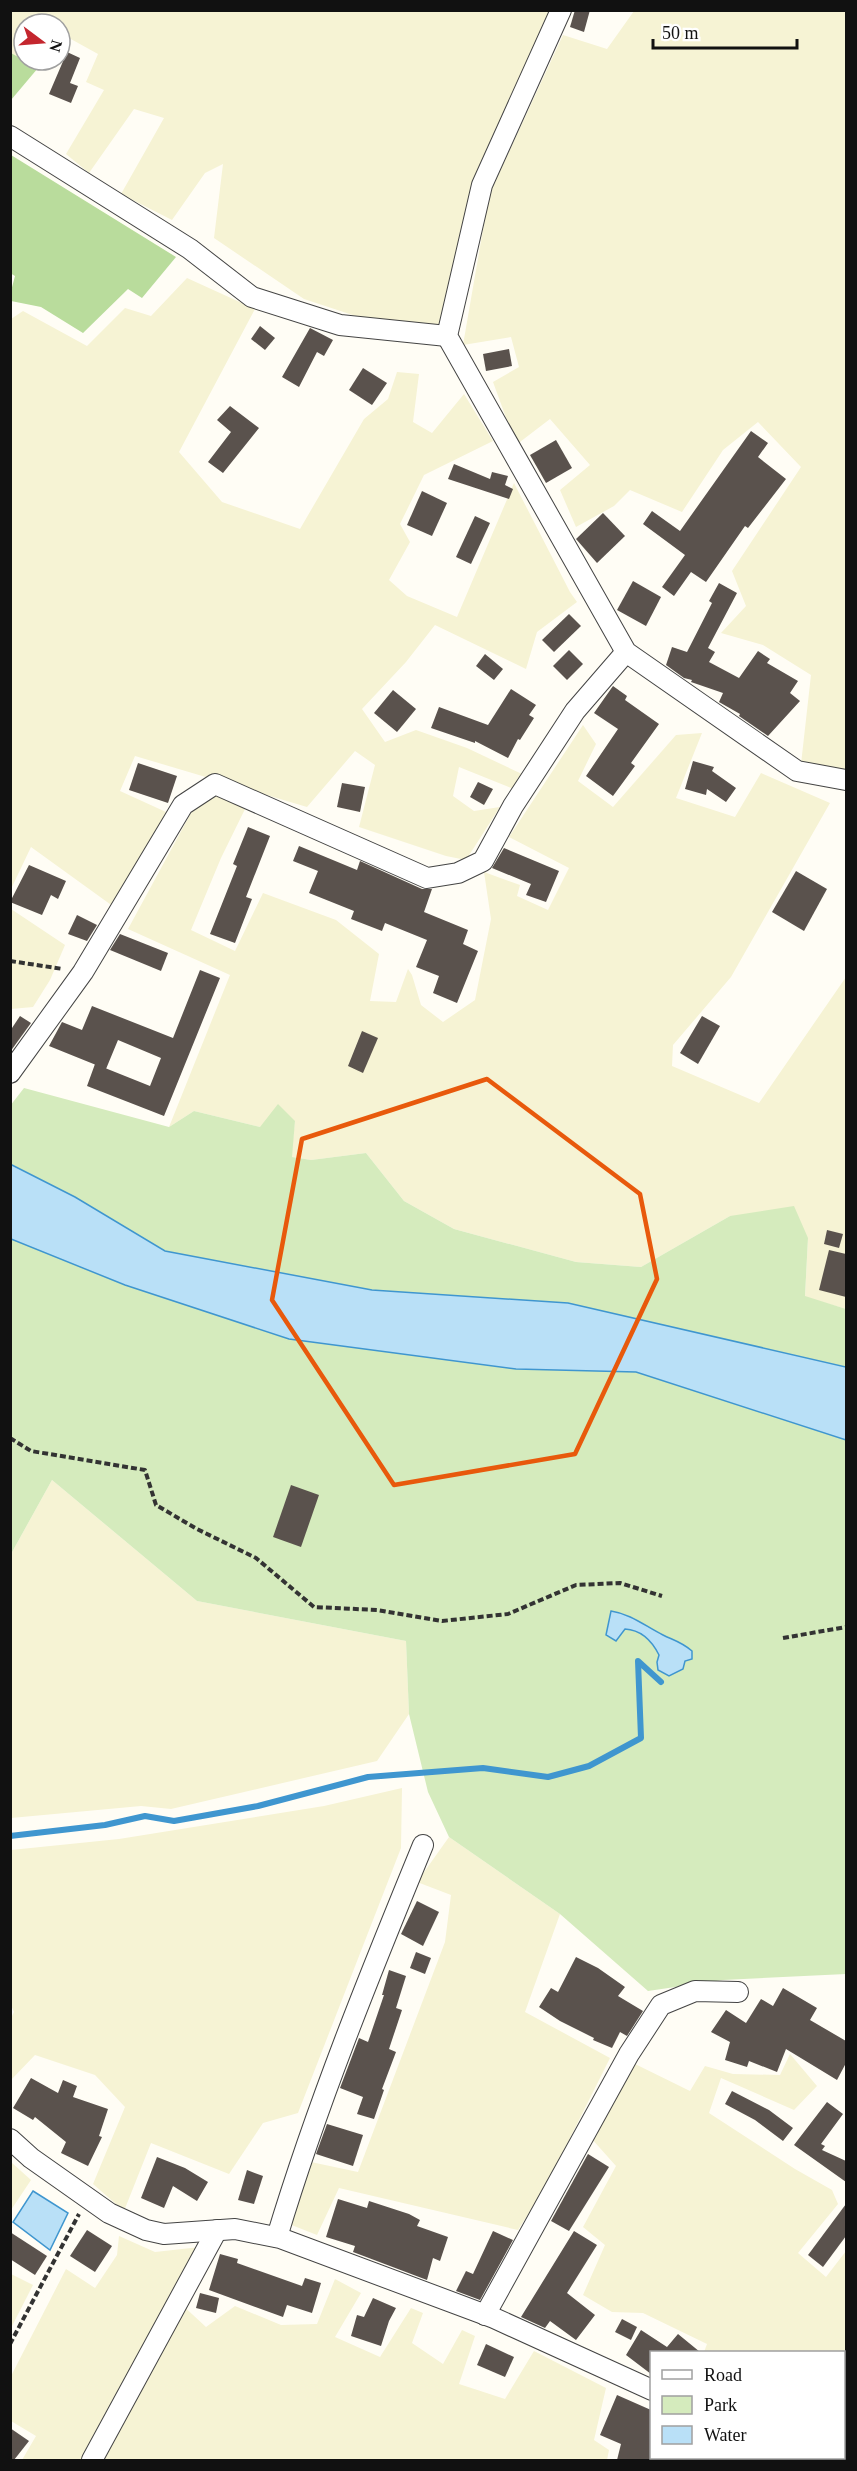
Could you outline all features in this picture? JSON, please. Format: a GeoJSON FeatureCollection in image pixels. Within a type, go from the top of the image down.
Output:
{"type":"FeatureCollection","features":[{"type":"Feature","properties":{"kind":"street"},"geometry":{"type":"LineString","coordinates":[[561,10],[482,186],[447,336],[626,652],[797,771],[846,780]]}},
{"type":"Feature","properties":{"kind":"street"},"geometry":{"type":"LineString","coordinates":[[10,136],[190,249],[252,297],[340,326],[447,336]]}},
{"type":"Feature","properties":{"kind":"street"},"geometry":{"type":"LineString","coordinates":[[10,1072],[83,972],[183,805],[215,784],[427,878],[458,873],[483,861],[513,806],[574,711],[626,652]]}},
{"type":"Feature","properties":{"kind":"street"},"geometry":{"type":"LineString","coordinates":[[277,2237],[339,2058],[423,1845]]}},
{"type":"Feature","properties":{"kind":"street"},"geometry":{"type":"LineString","coordinates":[[485,2315],[629,2054],[661,2005],[695,1991],[738,1992]]}},
{"type":"Feature","properties":{"kind":"street"},"geometry":{"type":"LineString","coordinates":[[10,2139],[31,2158],[109,2213],[146,2230],[164,2234],[235,2229],[277,2237],[485,2315],[650,2390]]}},
{"type":"Feature","properties":{"kind":"street"},"geometry":{"type":"LineString","coordinates":[[92,2460],[217,2230]]}},
{"type":"Feature","properties":{"kind":"path"},"geometry":{"type":"LineString","coordinates":[[10,961],[83,972]]}},
{"type":"Feature","properties":{"kind":"path"},"geometry":{"type":"LineString","coordinates":[[10,1438],[31,1451],[145,1470],[156,1505],[197,1529],[256,1558],[314,1607],[377,1610],[442,1621],[508,1614],[576,1586],[620,1583],[662,1596]]}},
{"type":"Feature","properties":{"kind":"path"},"geometry":{"type":"LineString","coordinates":[[783,1638],[846,1627]]}},
{"type":"Feature","properties":{"kind":"path"},"geometry":{"type":"LineString","coordinates":[[10,2344],[88,2198]]}},
{"type":"Feature","properties":{"kind":"highlighted area"},"geometry":{"type":"Polygon","coordinates":[[[487,1079],[640,1194],[657,1279],[575,1454],[394,1485],[272,1300],[302,1139],[487,1079]]]}},
{"type":"Feature","properties":{"kind":"shaded area"},"geometry":{"type":"Polygon","coordinates":[[[11,11],[552,11],[444,324],[389,327],[304,299],[214,238],[223,164],[205,173],[172,220],[121,194],[164,118],[134,109],[89,173],[66,154],[104,90],[86,82],[98,54],[72,40],[72,12],[12,12],[11,53],[11,11]]]}},
{"type":"Feature","properties":{"kind":"shaded area"},"geometry":{"type":"Polygon","coordinates":[[[634,11],[846,11],[846,772],[801,764],[811,675],[763,645],[721,633],[746,606],[732,571],[801,467],[758,422],[723,450],[682,512],[630,490],[614,506],[576,527],[560,490],[590,465],[550,419],[516,445],[493,382],[519,367],[511,337],[463,345],[489,195],[563,35],[607,49],[634,11]]]}},
{"type":"Feature","properties":{"kind":"shaded area"},"geometry":{"type":"Polygon","coordinates":[[[187,278],[255,309],[179,452],[222,502],[300,529],[364,419],[388,399],[397,372],[419,374],[413,422],[432,433],[464,394],[493,441],[424,475],[400,524],[410,542],[389,580],[407,596],[457,617],[514,483],[577,602],[537,632],[526,669],[435,625],[406,662],[362,709],[385,742],[416,730],[467,748],[522,774],[516,790],[459,767],[453,796],[474,811],[500,807],[466,860],[446,856],[359,827],[375,765],[355,751],[307,807],[135,756],[120,791],[166,812],[114,907],[31,847],[11,889],[11,319],[23,311],[87,346],[125,308],[151,316],[187,278]]]}},
{"type":"Feature","properties":{"kind":"shaded area"},"geometry":{"type":"Polygon","coordinates":[[[583,725],[596,744],[578,781],[613,807],[676,735],[702,733],[676,798],[735,817],[761,773],[830,803],[731,977],[673,1045],[672,1066],[759,1103],[846,977],[846,1309],[805,1297],[808,1238],[730,1216],[641,1267],[576,1262],[454,1229],[404,1201],[366,1153],[311,1160],[291,1157],[295,1121],[260,1127],[194,1111],[169,1127],[230,975],[128,929],[198,800],[214,793],[247,805],[221,858],[191,930],[235,951],[263,893],[336,920],[379,954],[370,1001],[396,1002],[408,969],[421,1005],[443,1022],[475,1000],[491,919],[484,872],[520,885],[517,896],[548,910],[569,868],[509,837],[583,725]]]}},
{"type":"Feature","properties":{"kind":"shaded area"},"geometry":{"type":"Polygon","coordinates":[[[11,909],[65,945],[50,980],[33,1007],[11,1009],[11,909]]]}},
{"type":"Feature","properties":{"kind":"shaded area"},"geometry":{"type":"Polygon","coordinates":[[[52,1480],[197,1601],[406,1641],[409,1714],[377,1761],[171,1809],[141,1806],[11,1818],[11,1554],[52,1480]]]}},
{"type":"Feature","properties":{"kind":"shaded area"},"geometry":{"type":"Polygon","coordinates":[[[402,1788],[401,1848],[298,2113],[263,2123],[229,2174],[151,2143],[124,2211],[93,2184],[125,2107],[95,2075],[35,2055],[11,2080],[10,2020],[14,2012],[10,2003],[11,1850],[119,1839],[324,1806],[402,1788]]]}},
{"type":"Feature","properties":{"kind":"shaded area"},"geometry":{"type":"Polygon","coordinates":[[[449,1837],[560,1914],[525,2012],[610,2058],[546,2186],[518,2230],[339,2188],[317,2235],[289,2224],[311,2162],[358,2172],[445,1942],[451,1895],[417,1882],[449,1837]]]}},
{"type":"Feature","properties":{"kind":"shaded area"},"geometry":{"type":"Polygon","coordinates":[[[790,2054],[817,2086],[794,2110],[721,2078],[709,2113],[795,2169],[832,2190],[838,2204],[798,2253],[826,2277],[846,2251],[846,2398],[845,2351],[704,2351],[707,2344],[643,2313],[612,2312],[583,2295],[605,2245],[583,2227],[616,2166],[591,2138],[633,2063],[690,2091],[705,2066],[733,2074],[780,2075],[790,2054]]]}},
{"type":"Feature","properties":{"kind":"shaded area"},"geometry":{"type":"Polygon","coordinates":[[[11,2162],[31,2180],[11,2210],[11,2162]]]}},
{"type":"Feature","properties":{"kind":"shaded area"},"geometry":{"type":"Polygon","coordinates":[[[119,2236],[155,2252],[209,2246],[179,2302],[206,2327],[235,2306],[281,2325],[317,2324],[335,2279],[361,2293],[335,2337],[380,2357],[411,2308],[423,2313],[412,2343],[443,2364],[462,2330],[475,2336],[459,2384],[505,2399],[534,2351],[606,2388],[594,2440],[609,2450],[607,2460],[22,2460],[36,2436],[11,2421],[10,2378],[66,2269],[95,2288],[117,2255],[119,2236]]]}},
{"type":"Feature","properties":{"kind":"shaded area"},"geometry":{"type":"Polygon","coordinates":[[[11,2274],[33,2285],[11,2328],[11,2274]]]}},
{"type":"Feature","properties":{"kind":"shaded area"},"geometry":{"type":"Polygon","coordinates":[[[763,2459],[766,2460],[678,2460],[763,2459]]]}},
{"type":"Feature","properties":{"kind":"green space"},"geometry":{"type":"Polygon","coordinates":[[[11,53],[12,72],[35,72],[11,100],[11,53]]]}},
{"type":"Feature","properties":{"kind":"green space"},"geometry":{"type":"Polygon","coordinates":[[[10,155],[176,257],[142,298],[128,289],[83,333],[41,307],[11,301],[15,276],[10,273],[10,155]]]}},
{"type":"Feature","properties":{"kind":"green space"},"geometry":{"type":"Polygon","coordinates":[[[24,1088],[169,1127],[194,1111],[260,1127],[278,1104],[295,1121],[292,1157],[311,1160],[366,1153],[404,1201],[454,1229],[576,1262],[641,1267],[730,1216],[794,1206],[808,1238],[805,1296],[846,1309],[846,1367],[568,1303],[372,1290],[165,1251],[75,1197],[11,1164],[10,1106],[24,1088]]]}},
{"type":"Feature","properties":{"kind":"green space"},"geometry":{"type":"Polygon","coordinates":[[[11,1239],[125,1285],[289,1339],[516,1369],[636,1372],[846,1440],[846,1974],[723,1980],[648,1991],[560,1914],[449,1837],[428,1792],[409,1714],[406,1641],[197,1601],[52,1480],[11,1554],[11,1239]]]}},
{"type":"Feature","properties":{"kind":"water"},"geometry":{"type":"Polygon","coordinates":[[[10,1164],[75,1197],[165,1251],[372,1290],[568,1303],[846,1367],[846,1440],[636,1372],[516,1369],[289,1339],[125,1285],[11,1239],[10,1164]]]}},
{"type":"Feature","properties":{"kind":"water"},"geometry":{"type":"Polygon","coordinates":[[[611,1611],[631,1618],[685,1645],[692,1651],[692,1659],[685,1661],[683,1669],[669,1676],[658,1670],[659,1655],[650,1641],[641,1634],[625,1629],[616,1641],[606,1635],[611,1611]]]}},
{"type":"Feature","properties":{"kind":"water"},"geometry":{"type":"Polygon","coordinates":[[[33,2191],[68,2213],[50,2250],[13,2222],[33,2191]]]}},
{"type":"Feature","properties":{"kind":"building"},"geometry":{"type":"Polygon","coordinates":[[[575,10],[590,10],[584,32],[570,27],[575,10]]]}},
{"type":"Feature","properties":{"kind":"building"},"geometry":{"type":"Polygon","coordinates":[[[72,54],[80,58],[70,83],[78,86],[71,103],[49,94],[58,72],[72,72],[72,54]]]}},
{"type":"Feature","properties":{"kind":"building"},"geometry":{"type":"Polygon","coordinates":[[[260,326],[275,338],[265,350],[251,339],[260,326]]]}},
{"type":"Feature","properties":{"kind":"building"},"geometry":{"type":"Polygon","coordinates":[[[310,328],[333,340],[324,356],[317,352],[299,387],[282,377],[310,328]]]}},
{"type":"Feature","properties":{"kind":"building"},"geometry":{"type":"Polygon","coordinates":[[[509,349],[512,366],[486,371],[483,354],[509,349]]]}},
{"type":"Feature","properties":{"kind":"building"},"geometry":{"type":"Polygon","coordinates":[[[363,368],[387,383],[372,405],[349,390],[363,368]]]}},
{"type":"Feature","properties":{"kind":"building"},"geometry":{"type":"Polygon","coordinates":[[[230,406],[259,428],[223,473],[208,462],[231,432],[217,420],[230,406]]]}},
{"type":"Feature","properties":{"kind":"building"},"geometry":{"type":"Polygon","coordinates":[[[751,431],[768,443],[758,457],[786,479],[748,528],[745,526],[706,582],[691,572],[674,596],[662,587],[685,555],[643,524],[652,511],[680,531],[751,431]]]}},
{"type":"Feature","properties":{"kind":"building"},"geometry":{"type":"Polygon","coordinates":[[[556,440],[572,468],[546,483],[530,455],[556,440]]]}},
{"type":"Feature","properties":{"kind":"building"},"geometry":{"type":"Polygon","coordinates":[[[454,464],[490,479],[492,472],[508,476],[505,485],[513,489],[509,499],[448,479],[454,464]]]}},
{"type":"Feature","properties":{"kind":"building"},"geometry":{"type":"Polygon","coordinates":[[[422,491],[447,503],[432,536],[407,525],[422,491]]]}},
{"type":"Feature","properties":{"kind":"building"},"geometry":{"type":"Polygon","coordinates":[[[603,513],[625,536],[597,563],[576,539],[603,513]]]}},
{"type":"Feature","properties":{"kind":"building"},"geometry":{"type":"Polygon","coordinates":[[[475,516],[490,523],[471,564],[456,557],[475,516]]]}},
{"type":"Feature","properties":{"kind":"building"},"geometry":{"type":"Polygon","coordinates":[[[633,581],[661,597],[646,626],[617,610],[633,581]]]}},
{"type":"Feature","properties":{"kind":"building"},"geometry":{"type":"Polygon","coordinates":[[[719,583],[737,593],[708,648],[715,652],[709,662],[739,678],[758,651],[770,659],[767,663],[798,681],[790,693],[800,701],[768,736],[739,716],[740,714],[719,702],[723,693],[691,682],[692,680],[684,678],[666,665],[672,647],[687,652],[712,603],[709,601],[719,583]]]}},
{"type":"Feature","properties":{"kind":"building"},"geometry":{"type":"Polygon","coordinates":[[[569,614],[581,626],[554,652],[542,640],[569,614]]]}},
{"type":"Feature","properties":{"kind":"building"},"geometry":{"type":"Polygon","coordinates":[[[569,650],[583,664],[567,680],[553,666],[569,650]]]}},
{"type":"Feature","properties":{"kind":"building"},"geometry":{"type":"Polygon","coordinates":[[[485,654],[503,669],[494,680],[476,666],[485,654]]]}},
{"type":"Feature","properties":{"kind":"building"},"geometry":{"type":"Polygon","coordinates":[[[613,686],[627,696],[625,700],[659,724],[631,763],[635,766],[613,796],[586,776],[618,729],[594,713],[613,686]]]}},
{"type":"Feature","properties":{"kind":"building"},"geometry":{"type":"Polygon","coordinates":[[[511,689],[536,705],[529,715],[534,718],[520,740],[518,739],[508,758],[475,741],[475,743],[431,728],[439,707],[488,725],[511,689]]]}},
{"type":"Feature","properties":{"kind":"building"},"geometry":{"type":"Polygon","coordinates":[[[393,690],[416,709],[397,732],[374,713],[393,690]]]}},
{"type":"Feature","properties":{"kind":"building"},"geometry":{"type":"Polygon","coordinates":[[[693,761],[714,767],[712,771],[736,788],[726,802],[707,789],[706,795],[685,789],[693,761]]]}},
{"type":"Feature","properties":{"kind":"building"},"geometry":{"type":"Polygon","coordinates":[[[138,763],[177,776],[168,803],[129,790],[138,763]]]}},
{"type":"Feature","properties":{"kind":"building"},"geometry":{"type":"Polygon","coordinates":[[[478,782],[493,789],[484,805],[470,797],[478,782]]]}},
{"type":"Feature","properties":{"kind":"building"},"geometry":{"type":"Polygon","coordinates":[[[342,783],[365,787],[360,812],[337,807],[342,783]]]}},
{"type":"Feature","properties":{"kind":"building"},"geometry":{"type":"Polygon","coordinates":[[[248,827],[270,836],[246,897],[252,899],[235,943],[210,934],[237,866],[233,864],[248,827]]]}},
{"type":"Feature","properties":{"kind":"building"},"geometry":{"type":"Polygon","coordinates":[[[299,846],[357,870],[360,861],[422,889],[432,889],[424,912],[468,930],[463,944],[478,951],[457,1003],[433,993],[439,976],[416,967],[427,940],[385,923],[382,931],[351,919],[354,911],[309,893],[318,871],[293,861],[299,846]]]}},
{"type":"Feature","properties":{"kind":"building"},"geometry":{"type":"Polygon","coordinates":[[[504,848],[559,871],[546,902],[526,895],[531,884],[492,868],[504,848]]]}},
{"type":"Feature","properties":{"kind":"building"},"geometry":{"type":"Polygon","coordinates":[[[29,865],[66,881],[58,899],[51,895],[42,915],[10,902],[29,865]]]}},
{"type":"Feature","properties":{"kind":"building"},"geometry":{"type":"Polygon","coordinates":[[[796,871],[827,889],[804,931],[772,912],[796,871]]]}},
{"type":"Feature","properties":{"kind":"building"},"geometry":{"type":"Polygon","coordinates":[[[77,915],[97,925],[87,941],[68,934],[77,915]]]}},
{"type":"Feature","properties":{"kind":"building"},"geometry":{"type":"Polygon","coordinates":[[[120,934],[168,953],[161,971],[110,950],[120,934]]]}},
{"type":"Feature","properties":{"kind":"building"},"geometry":{"type":"Polygon","coordinates":[[[200,970],[220,978],[164,1116],[87,1086],[95,1064],[49,1046],[62,1022],[82,1030],[92,1006],[173,1038],[200,970]],[[118,1040],[106,1068],[150,1086],[161,1058],[118,1040]]]}},
{"type":"Feature","properties":{"kind":"building"},"geometry":{"type":"Polygon","coordinates":[[[20,1016],[31,1023],[10,1052],[10,1031],[20,1016]]]}},
{"type":"Feature","properties":{"kind":"building"},"geometry":{"type":"Polygon","coordinates":[[[702,1016],[720,1026],[698,1064],[680,1053],[702,1016]]]}},
{"type":"Feature","properties":{"kind":"building"},"geometry":{"type":"Polygon","coordinates":[[[362,1031],[378,1038],[363,1073],[348,1066],[362,1031]]]}},
{"type":"Feature","properties":{"kind":"building"},"geometry":{"type":"Polygon","coordinates":[[[827,1230],[843,1234],[839,1248],[824,1244],[827,1230]]]}},
{"type":"Feature","properties":{"kind":"building"},"geometry":{"type":"Polygon","coordinates":[[[829,1250],[846,1254],[846,1297],[819,1290],[829,1250]]]}},
{"type":"Feature","properties":{"kind":"building"},"geometry":{"type":"Polygon","coordinates":[[[291,1485],[319,1495],[301,1547],[273,1537],[291,1485]]]}},
{"type":"Feature","properties":{"kind":"building"},"geometry":{"type":"Polygon","coordinates":[[[417,1901],[439,1912],[423,1946],[401,1934],[417,1901]]]}},
{"type":"Feature","properties":{"kind":"building"},"geometry":{"type":"Polygon","coordinates":[[[416,1952],[431,1958],[425,1974],[410,1968],[416,1952]]]}},
{"type":"Feature","properties":{"kind":"building"},"geometry":{"type":"Polygon","coordinates":[[[576,1957],[598,1968],[625,1987],[618,1996],[643,2011],[627,2036],[620,2032],[612,2048],[593,2040],[594,2038],[560,2021],[539,2007],[551,1988],[558,1992],[576,1957]]]}},
{"type":"Feature","properties":{"kind":"building"},"geometry":{"type":"Polygon","coordinates":[[[389,1970],[406,1976],[396,2008],[402,2010],[389,2049],[396,2052],[374,2119],[357,2114],[363,2097],[340,2088],[359,2038],[368,2042],[384,1995],[382,1995],[389,1970]]]}},
{"type":"Feature","properties":{"kind":"building"},"geometry":{"type":"Polygon","coordinates":[[[783,1988],[817,2008],[810,2020],[846,2041],[846,2063],[837,2080],[786,2049],[777,2072],[749,2061],[747,2067],[725,2060],[730,2042],[711,2032],[726,2010],[746,2023],[761,1999],[773,2006],[783,1988]]]}},
{"type":"Feature","properties":{"kind":"building"},"geometry":{"type":"Polygon","coordinates":[[[31,2078],[58,2093],[63,2080],[77,2086],[73,2097],[108,2109],[99,2136],[102,2137],[88,2166],[61,2153],[66,2142],[35,2117],[33,2120],[13,2108],[31,2078]]]}},
{"type":"Feature","properties":{"kind":"building"},"geometry":{"type":"Polygon","coordinates":[[[732,2091],[769,2110],[793,2128],[783,2141],[755,2120],[725,2104],[732,2091]]]}},
{"type":"Feature","properties":{"kind":"building"},"geometry":{"type":"Polygon","coordinates":[[[827,2102],[843,2114],[821,2144],[825,2146],[822,2150],[846,2161],[846,2182],[794,2145],[827,2102]]]}},
{"type":"Feature","properties":{"kind":"building"},"geometry":{"type":"Polygon","coordinates":[[[327,2124],[363,2135],[353,2166],[316,2154],[327,2124]]]}},
{"type":"Feature","properties":{"kind":"building"},"geometry":{"type":"Polygon","coordinates":[[[588,2154],[609,2167],[569,2231],[551,2221],[588,2154]]]}},
{"type":"Feature","properties":{"kind":"building"},"geometry":{"type":"Polygon","coordinates":[[[157,2157],[185,2168],[208,2182],[197,2201],[173,2186],[164,2208],[141,2198],[157,2157]]]}},
{"type":"Feature","properties":{"kind":"building"},"geometry":{"type":"Polygon","coordinates":[[[247,2170],[263,2176],[254,2204],[238,2200],[247,2170]]]}},
{"type":"Feature","properties":{"kind":"building"},"geometry":{"type":"Polygon","coordinates":[[[338,2199],[367,2208],[369,2201],[409,2214],[420,2220],[417,2226],[448,2237],[440,2261],[433,2258],[427,2280],[353,2252],[355,2246],[326,2237],[338,2199]]]}},
{"type":"Feature","properties":{"kind":"building"},"geometry":{"type":"Polygon","coordinates":[[[846,2204],[846,2236],[823,2267],[808,2255],[846,2204]]]}},
{"type":"Feature","properties":{"kind":"building"},"geometry":{"type":"Polygon","coordinates":[[[87,2230],[112,2246],[95,2272],[70,2256],[87,2230]]]}},
{"type":"Feature","properties":{"kind":"building"},"geometry":{"type":"Polygon","coordinates":[[[493,2231],[513,2240],[480,2300],[456,2291],[466,2271],[473,2274],[493,2231]]]}},
{"type":"Feature","properties":{"kind":"building"},"geometry":{"type":"Polygon","coordinates":[[[574,2231],[597,2245],[567,2293],[595,2315],[576,2340],[550,2321],[545,2328],[521,2317],[574,2231]]]}},
{"type":"Feature","properties":{"kind":"building"},"geometry":{"type":"Polygon","coordinates":[[[10,2232],[47,2256],[35,2275],[10,2259],[10,2232]]]}},
{"type":"Feature","properties":{"kind":"building"},"geometry":{"type":"Polygon","coordinates":[[[220,2254],[238,2259],[237,2263],[302,2286],[305,2278],[321,2283],[312,2313],[287,2305],[283,2317],[209,2290],[220,2254]]]}},
{"type":"Feature","properties":{"kind":"building"},"geometry":{"type":"Polygon","coordinates":[[[200,2293],[219,2298],[216,2313],[196,2308],[200,2293]]]}},
{"type":"Feature","properties":{"kind":"building"},"geometry":{"type":"Polygon","coordinates":[[[373,2298],[396,2308],[381,2346],[351,2336],[357,2315],[364,2317],[373,2298]]]}},
{"type":"Feature","properties":{"kind":"building"},"geometry":{"type":"Polygon","coordinates":[[[622,2319],[637,2327],[631,2340],[615,2332],[622,2319]]]}},
{"type":"Feature","properties":{"kind":"building"},"geometry":{"type":"Polygon","coordinates":[[[641,2330],[667,2347],[678,2334],[699,2351],[650,2351],[650,2373],[626,2355],[641,2330]]]}},
{"type":"Feature","properties":{"kind":"building"},"geometry":{"type":"Polygon","coordinates":[[[486,2344],[514,2357],[505,2377],[477,2365],[486,2344]]]}},
{"type":"Feature","properties":{"kind":"building"},"geometry":{"type":"Polygon","coordinates":[[[617,2395],[650,2410],[651,2460],[617,2460],[621,2444],[600,2435],[617,2395]]]}},
{"type":"Feature","properties":{"kind":"building"},"geometry":{"type":"Polygon","coordinates":[[[10,2428],[29,2441],[14,2460],[10,2460],[10,2428]]]}},
{"type":"Feature","properties":{"kind":"waterway"},"geometry":{"type":"LineString","coordinates":[[10,1836],[105,1825],[145,1816],[174,1821],[258,1806],[368,1777],[483,1768],[548,1777],[589,1766],[641,1738],[638,1661],[661,1682]]}}]}
